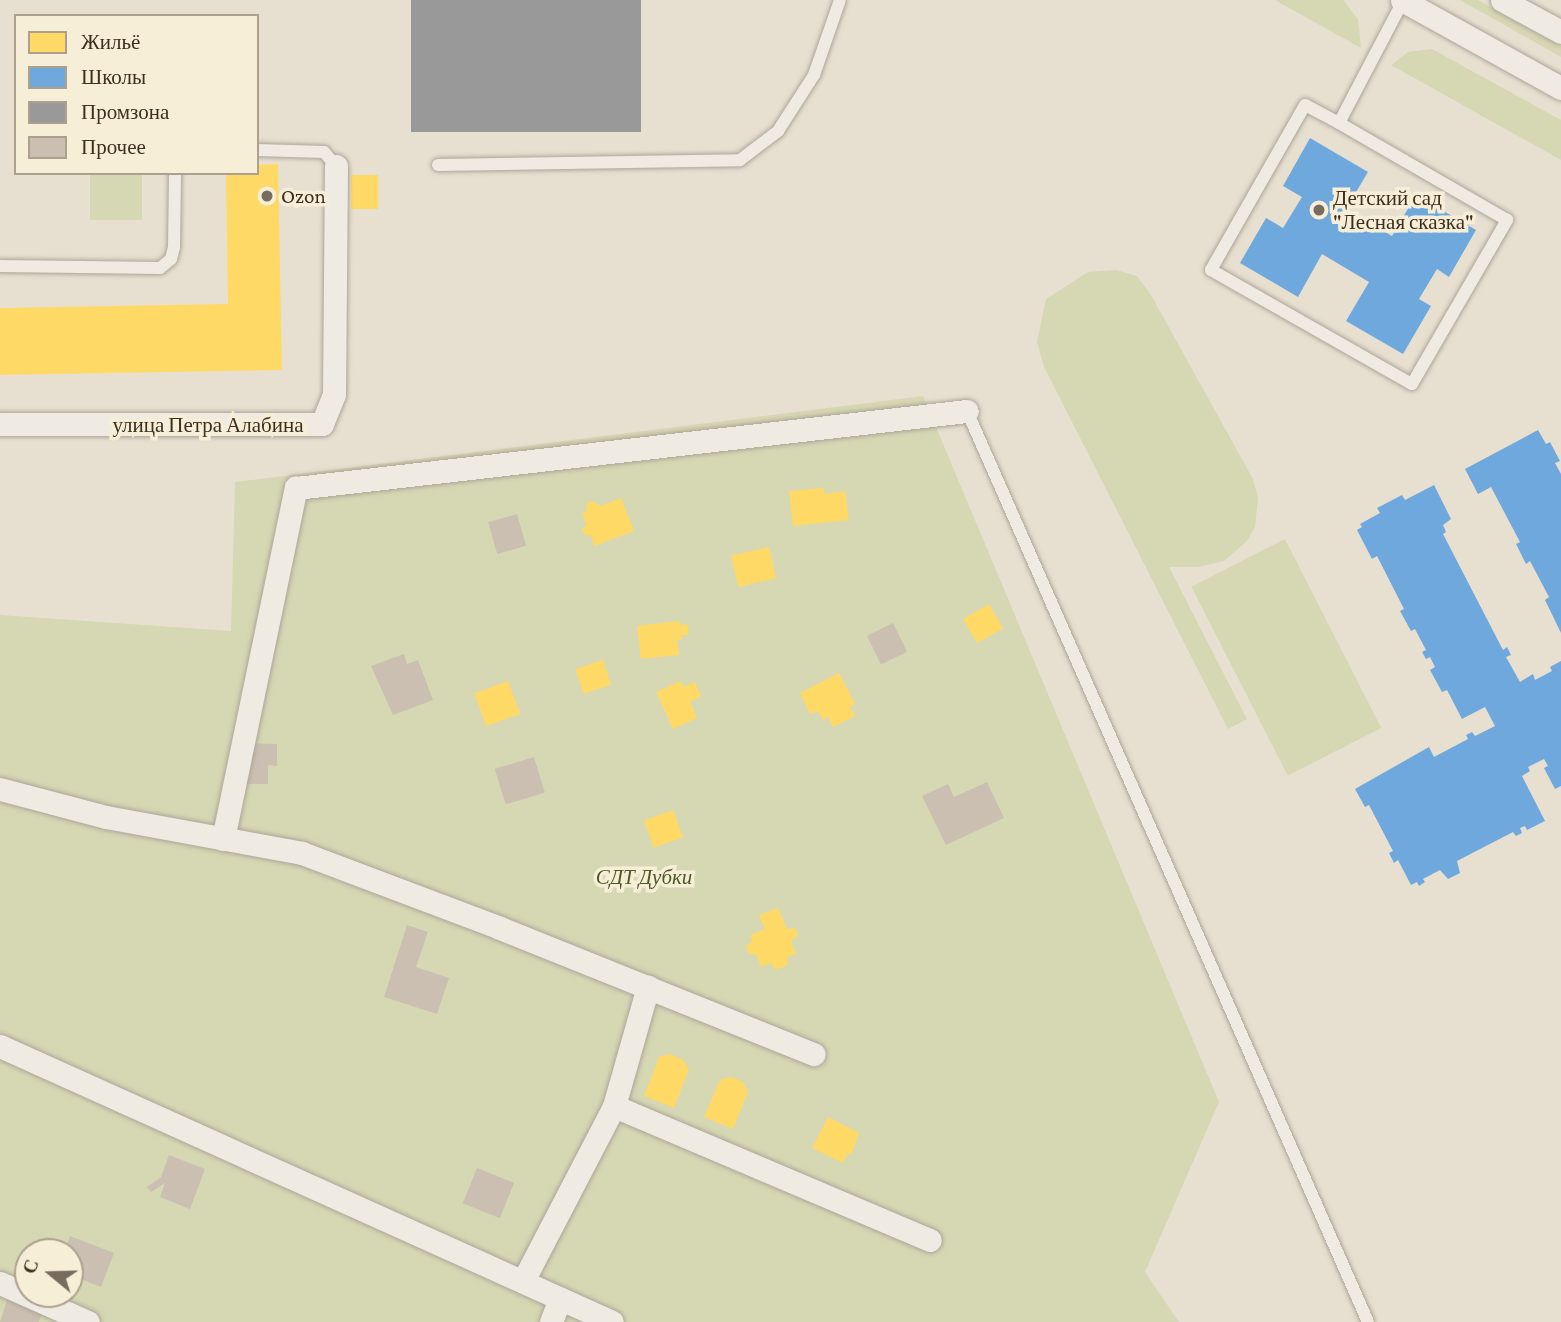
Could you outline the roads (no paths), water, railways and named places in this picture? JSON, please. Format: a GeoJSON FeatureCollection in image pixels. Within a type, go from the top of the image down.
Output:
{"type":"FeatureCollection","features":[{"type":"Feature","properties":{"kind":"street"},"geometry":{"type":"LineString","coordinates":[[1502,0],[1561,32]]}},
{"type":"Feature","properties":{"kind":"street"},"geometry":{"type":"LineString","coordinates":[[1403,1],[1561,88]]}},
{"type":"Feature","properties":{"kind":"street","name":"улица Петра Алабина"},"geometry":{"type":"LineString","coordinates":[[0,424],[322,424],[334,394],[336,166]]}},
{"type":"Feature","properties":{"kind":"street"},"geometry":{"type":"LineString","coordinates":[[223,839],[296,488],[967,411]]}},
{"type":"Feature","properties":{"kind":"street"},"geometry":{"type":"LineString","coordinates":[[0,789],[106,817],[302,853],[814,1054]]}},
{"type":"Feature","properties":{"kind":"street"},"geometry":{"type":"LineString","coordinates":[[523,1281],[614,1106],[648,987]]}},
{"type":"Feature","properties":{"kind":"street"},"geometry":{"type":"LineString","coordinates":[[0,1046],[612,1322]]}},
{"type":"Feature","properties":{"kind":"street"},"geometry":{"type":"LineString","coordinates":[[614,1106],[930,1240]]}},
{"type":"Feature","properties":{"kind":"street"},"geometry":{"type":"LineString","coordinates":[[0,1283],[88,1322]]}},
{"type":"Feature","properties":{"kind":"street"},"geometry":{"type":"LineString","coordinates":[[551,1322],[560,1298]]}},
{"type":"Feature","properties":{"kind":"lane"},"geometry":{"type":"LineString","coordinates":[[438,165],[740,160],[778,131],[814,75],[840,0]]}},
{"type":"Feature","properties":{"kind":"lane"},"geometry":{"type":"LineString","coordinates":[[1339,123],[1403,1]]}},
{"type":"Feature","properties":{"kind":"lane"},"geometry":{"type":"LineString","coordinates":[[1305,105],[1339,123],[1507,220],[1412,384],[1211,270],[1305,105]]}},
{"type":"Feature","properties":{"kind":"lane"},"geometry":{"type":"LineString","coordinates":[[259,150],[324,152],[336,166]]}},
{"type":"Feature","properties":{"kind":"lane"},"geometry":{"type":"LineString","coordinates":[[0,266],[160,268],[171,260],[174,247],[176,175]]}},
{"type":"Feature","properties":{"kind":"lane"},"geometry":{"type":"LineString","coordinates":[[967,411],[1368,1322]]}},
{"type":"Feature","properties":{"kind":"place","name":"Ozon"},"geometry":{"type":"Point","coordinates":[267,196]}},
{"type":"Feature","properties":{"kind":"place","name":"Детский сад \"Лесная сказка\""},"geometry":{"type":"Point","coordinates":[1319,210]}},
{"type":"Feature","properties":{"kind":"park label","name":"СДТ Дубки"},"geometry":{"type":"Point","coordinates":[644,877]}}]}
